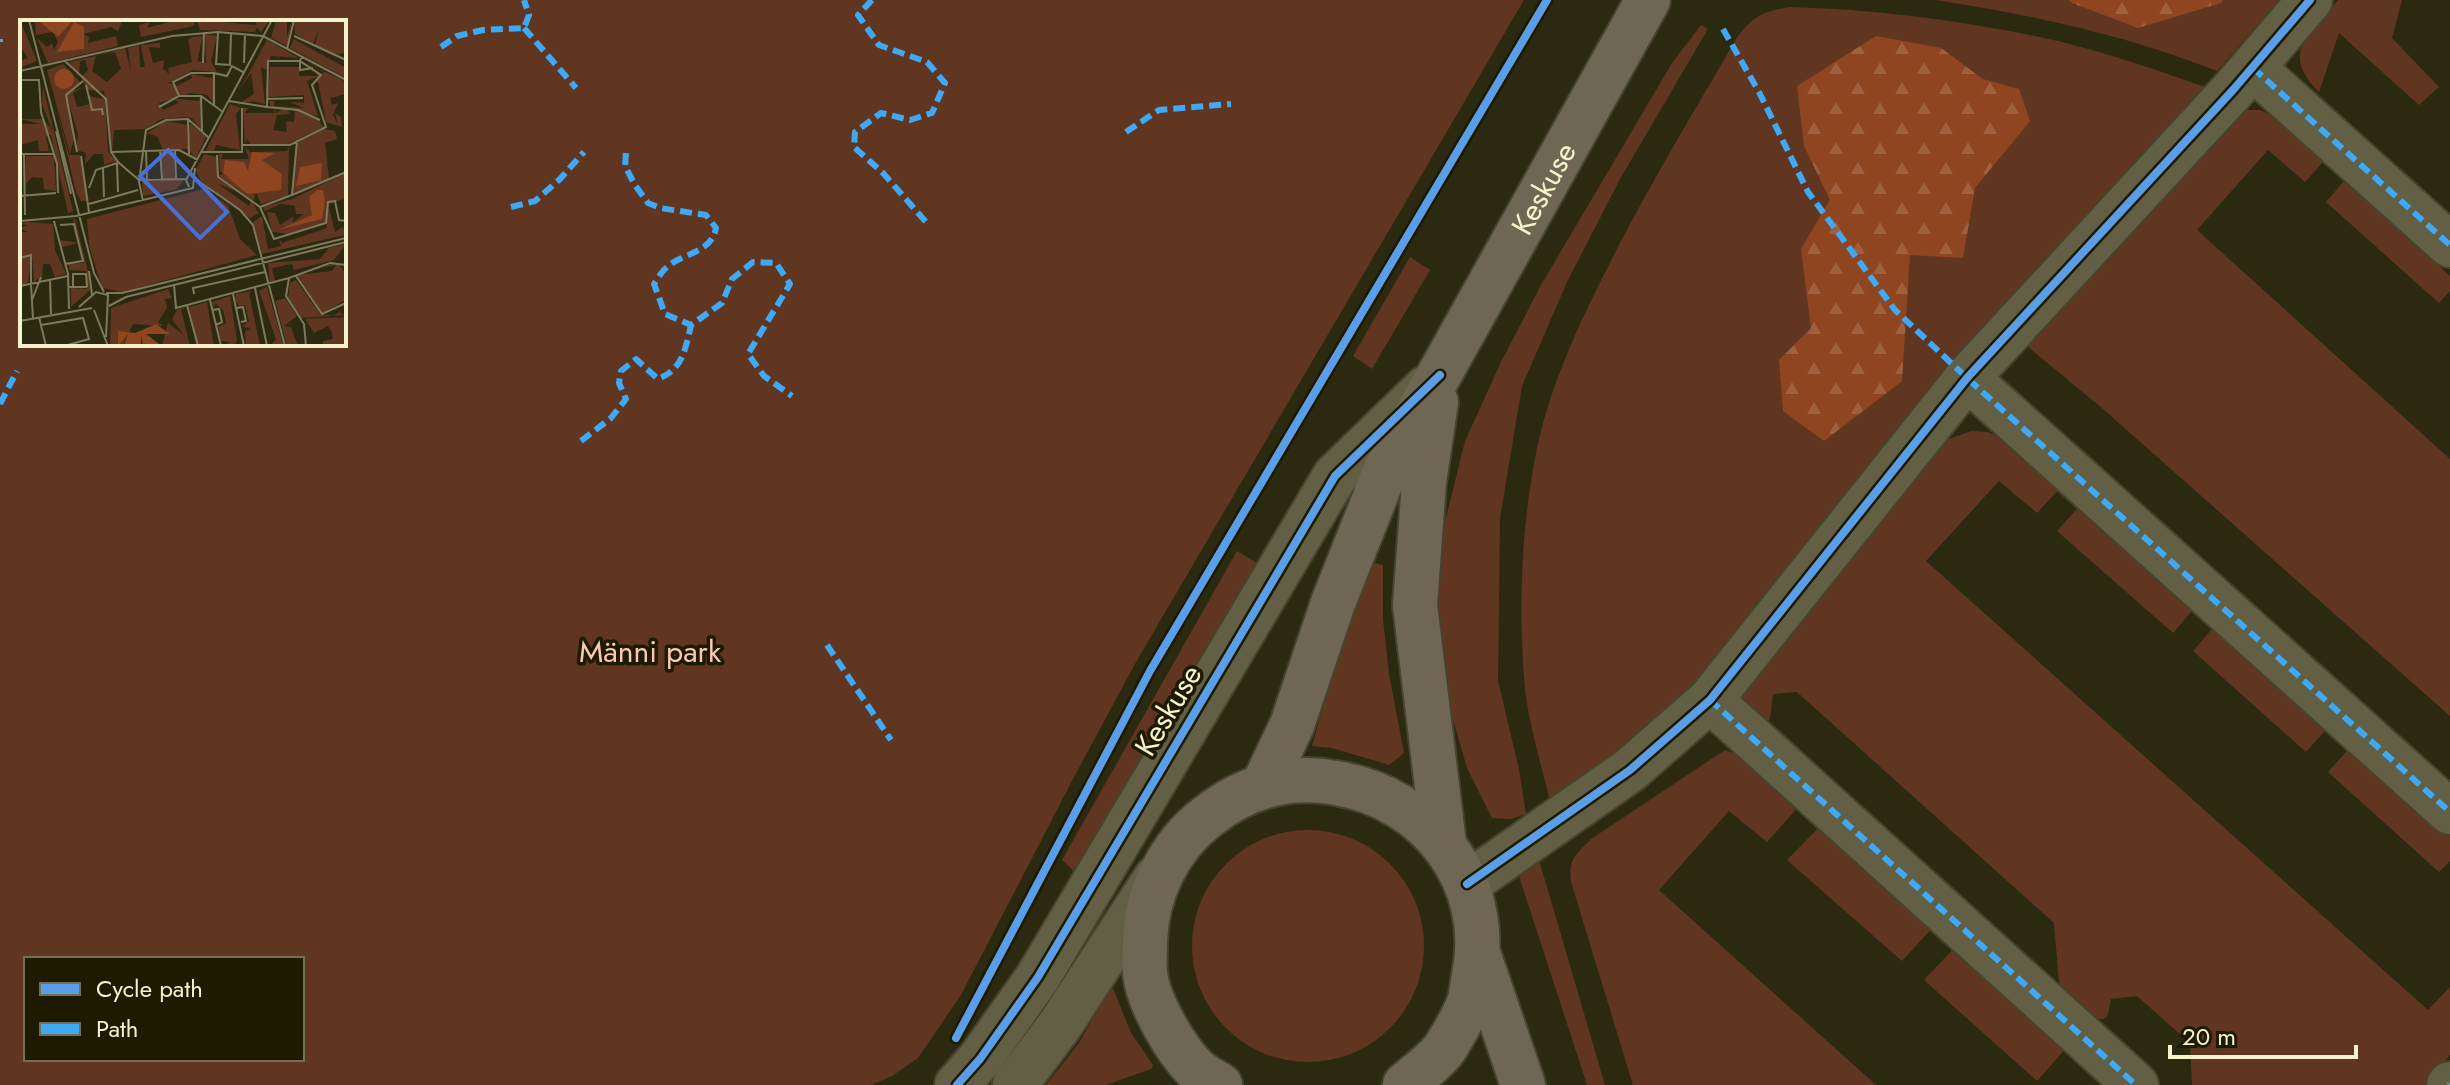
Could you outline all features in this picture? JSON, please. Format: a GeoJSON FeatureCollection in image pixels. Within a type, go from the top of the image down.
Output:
{"type":"FeatureCollection","features":[{"type":"Feature","properties":{"kind":"main road","name":"Keskuse"},"geometry":{"type":"LineString","coordinates":[[1263,786],[1292,725],[1333,603],[1385,472],[1648,0]]}},
{"type":"Feature","properties":{"kind":"main road","name":"Keskuse"},"geometry":{"type":"LineString","coordinates":[[1440,375],[1424,482],[1415,605],[1444,844]]}},
{"type":"Feature","properties":{"kind":"main road"},"geometry":{"type":"LineString","coordinates":[[1220,1085],[1199,1072],[1164,1028],[1145,975],[1146,919],[1164,866],[1189,831],[1224,804],[1263,786],[1313,779],[1363,787],[1408,810],[1444,844],[1467,884],[1476,921],[1478,954],[1468,1005],[1443,1050],[1405,1085]]}},
{"type":"Feature","properties":{"kind":"main road"},"geometry":{"type":"LineString","coordinates":[[1478,954],[1523,1085]]}},
{"type":"Feature","properties":{"kind":"street"},"geometry":{"type":"LineString","coordinates":[[1467,884],[1630,770],[1710,700],[1967,378],[2253,68],[2310,0]]}},
{"type":"Feature","properties":{"kind":"street"},"geometry":{"type":"LineString","coordinates":[[2253,68],[2450,245]]}},
{"type":"Feature","properties":{"kind":"street","name":"Keskuse"},"geometry":{"type":"LineString","coordinates":[[957,1085],[980,1059],[1038,977],[1335,476],[1440,375]]}},
{"type":"Feature","properties":{"kind":"street"},"geometry":{"type":"LineString","coordinates":[[1967,378],[2450,812]]}},
{"type":"Feature","properties":{"kind":"street"},"geometry":{"type":"LineString","coordinates":[[1710,700],[2136,1085]]}},
{"type":"Feature","properties":{"kind":"street"},"geometry":{"type":"LineString","coordinates":[[1015,1085],[1060,1025],[1164,866]]}},
{"type":"Feature","properties":{"kind":"green space","name":"Männi park"},"geometry":{"type":"Polygon","coordinates":[[[0,0],[1524,0],[1136,662],[961,995],[918,1058],[892,1076],[871,1085],[0,1085],[0,0]]]}},
{"type":"Feature","properties":{"kind":"green space"},"geometry":{"type":"Polygon","coordinates":[[[1936,0],[2279,0],[2217,71],[2149,47],[2079,28],[1936,0]]]}},
{"type":"Feature","properties":{"kind":"green space"},"geometry":{"type":"Polygon","coordinates":[[[2069,0],[2223,0],[2138,28],[2069,0]]]}},
{"type":"Feature","properties":{"kind":"green space"},"geometry":{"type":"Polygon","coordinates":[[[2338,0],[2402,0],[2392,38],[2439,87],[2419,105],[2339,33],[2319,92],[2301,66],[2300,54],[2309,33],[2338,0]]]}},
{"type":"Feature","properties":{"kind":"green space"},"geometry":{"type":"Polygon","coordinates":[[[1789,7],[1883,13],[2009,31],[2103,53],[2205,87],[1964,354],[1673,712],[1550,802],[1525,689],[1522,568],[1527,508],[1537,448],[1552,394],[1572,342],[1608,266],[1738,36],[1760,16],[1789,7]]]}},
{"type":"Feature","properties":{"kind":"green space"},"geometry":{"type":"Polygon","coordinates":[[[1701,25],[1708,29],[1620,179],[1567,282],[1522,386],[1500,518],[1498,681],[1519,769],[1526,814],[1510,819],[1492,818],[1467,768],[1449,706],[1441,643],[1438,589],[1442,534],[1465,441],[1541,285],[1672,63],[1701,25]]]}},
{"type":"Feature","properties":{"kind":"green space"},"geometry":{"type":"Polygon","coordinates":[[[1876,36],[1941,48],[1983,79],[2019,89],[2030,121],[1975,188],[1963,258],[1910,255],[1902,381],[1824,441],[1783,411],[1779,360],[1811,328],[1801,249],[1830,200],[1804,146],[1797,86],[1876,36]]]}},
{"type":"Feature","properties":{"kind":"green space"},"geometry":{"type":"Polygon","coordinates":[[[2241,110],[2260,110],[2275,117],[2324,161],[2305,182],[2268,150],[2197,230],[2450,459],[2450,716],[2103,409],[2027,346],[2044,322],[2241,110]]]}},
{"type":"Feature","properties":{"kind":"green space"},"geometry":{"type":"Polygon","coordinates":[[[2344,181],[2450,276],[2450,291],[2439,303],[2326,202],[2344,181]]]}},
{"type":"Feature","properties":{"kind":"green space"},"geometry":{"type":"Polygon","coordinates":[[[1410,257],[1430,270],[1372,369],[1353,356],[1410,257]]]}},
{"type":"Feature","properties":{"kind":"green space"},"geometry":{"type":"Polygon","coordinates":[[[1971,431],[1988,432],[2003,438],[2062,486],[2037,513],[1999,481],[1926,561],[2428,1010],[2450,987],[2450,1055],[2424,1085],[2192,1085],[2190,1043],[2137,996],[2111,999],[2108,1015],[2103,1019],[2093,1019],[2068,998],[2059,983],[2054,923],[1797,692],[1773,694],[1770,719],[1765,723],[1741,704],[1744,688],[1933,445],[1971,431]]]}},
{"type":"Feature","properties":{"kind":"green space"},"geometry":{"type":"Polygon","coordinates":[[[2083,502],[2197,605],[2173,633],[2057,531],[2083,502]]]}},
{"type":"Feature","properties":{"kind":"green space"},"geometry":{"type":"Polygon","coordinates":[[[1237,551],[1257,563],[1076,873],[1062,860],[1237,551]]]}},
{"type":"Feature","properties":{"kind":"green space"},"geometry":{"type":"Polygon","coordinates":[[[1365,561],[1383,565],[1383,619],[1389,674],[1404,753],[1389,765],[1332,748],[1312,746],[1365,561]]]}},
{"type":"Feature","properties":{"kind":"green space"},"geometry":{"type":"Polygon","coordinates":[[[2217,623],[2331,724],[2306,752],[2193,651],[2217,623]]]}},
{"type":"Feature","properties":{"kind":"green space"},"geometry":{"type":"Polygon","coordinates":[[[2353,744],[2450,831],[2450,861],[2439,872],[2328,772],[2353,744]]]}},
{"type":"Feature","properties":{"kind":"green space"},"geometry":{"type":"Polygon","coordinates":[[[1725,750],[1738,755],[1799,806],[1767,842],[1729,811],[1659,890],[1876,1085],[1633,1085],[1571,882],[1572,862],[1591,839],[1725,750]]]}},
{"type":"Feature","properties":{"kind":"green space"},"geometry":{"type":"Polygon","coordinates":[[[1821,825],[1934,926],[1902,961],[1787,860],[1821,825]]]}},
{"type":"Feature","properties":{"kind":"green space"},"geometry":{"type":"Polygon","coordinates":[[[1308,830],[1331,832],[1352,839],[1390,864],[1415,902],[1422,923],[1422,969],[1415,990],[1390,1028],[1352,1053],[1331,1060],[1308,1062],[1285,1060],[1264,1053],[1226,1028],[1201,990],[1194,969],[1192,946],[1194,923],[1201,902],[1226,864],[1264,839],[1285,832],[1308,830]]]}},
{"type":"Feature","properties":{"kind":"green space"},"geometry":{"type":"Polygon","coordinates":[[[1537,853],[1605,1085],[1587,1085],[1518,873],[1537,853]]]}},
{"type":"Feature","properties":{"kind":"green space"},"geometry":{"type":"Polygon","coordinates":[[[1956,946],[2068,1046],[2037,1081],[1924,980],[1956,946]]]}},
{"type":"Feature","properties":{"kind":"green space"},"geometry":{"type":"Polygon","coordinates":[[[1113,988],[1131,1033],[1153,1065],[1151,1069],[1106,1085],[1046,1085],[1079,1043],[1113,988]]]}},
{"type":"Feature","properties":{"kind":"marked path"},"geometry":{"type":"LineString","coordinates":[[441,47],[457,36],[483,30],[524,28],[529,15],[524,0]]}},
{"type":"Feature","properties":{"kind":"marked path"},"geometry":{"type":"LineString","coordinates":[[872,0],[858,15],[879,45],[927,62],[945,83],[932,113],[910,120],[881,113],[855,132],[854,147],[883,173],[927,223]]}},
{"type":"Feature","properties":{"kind":"marked path"},"geometry":{"type":"LineString","coordinates":[[524,28],[576,88]]}},
{"type":"Feature","properties":{"kind":"marked path"},"geometry":{"type":"LineString","coordinates":[[1723,29],[1759,92],[1808,192],[1895,310],[2450,812]]}},
{"type":"Feature","properties":{"kind":"marked path"},"geometry":{"type":"LineString","coordinates":[[2253,68],[2450,245]]}},
{"type":"Feature","properties":{"kind":"marked path"},"geometry":{"type":"LineString","coordinates":[[1126,132],[1159,110],[1231,104]]}},
{"type":"Feature","properties":{"kind":"marked path"},"geometry":{"type":"LineString","coordinates":[[511,207],[535,201],[584,152]]}},
{"type":"Feature","properties":{"kind":"marked path"},"geometry":{"type":"LineString","coordinates":[[626,153],[625,166],[648,203],[660,208],[706,215],[716,228],[708,243],[673,263],[654,284],[665,314],[691,325],[722,303],[732,279],[753,262],[776,263],[790,284],[748,354],[764,376],[792,396]]}},
{"type":"Feature","properties":{"kind":"marked path"},"geometry":{"type":"LineString","coordinates":[[581,441],[611,418],[626,399],[619,383],[621,371],[636,359],[658,379],[666,375],[682,358],[691,325]]}},
{"type":"Feature","properties":{"kind":"marked path"},"geometry":{"type":"LineString","coordinates":[[0,404],[17,371]]}},
{"type":"Feature","properties":{"kind":"marked path"},"geometry":{"type":"LineString","coordinates":[[827,645],[891,740]]}},
{"type":"Feature","properties":{"kind":"marked path"},"geometry":{"type":"LineString","coordinates":[[1710,700],[2136,1085]]}},
{"type":"Feature","properties":{"kind":"cycle path"},"geometry":{"type":"LineString","coordinates":[[956,1038],[1150,671],[1547,0]]}},
{"type":"Feature","properties":{"kind":"cycle path"},"geometry":{"type":"LineString","coordinates":[[1467,884],[1630,770],[1710,700],[1967,378],[2233,90],[2310,0]]}},
{"type":"Feature","properties":{"kind":"cycle path"},"geometry":{"type":"LineString","coordinates":[[957,1085],[980,1059],[1038,977],[1335,476],[1440,375]]}}]}
